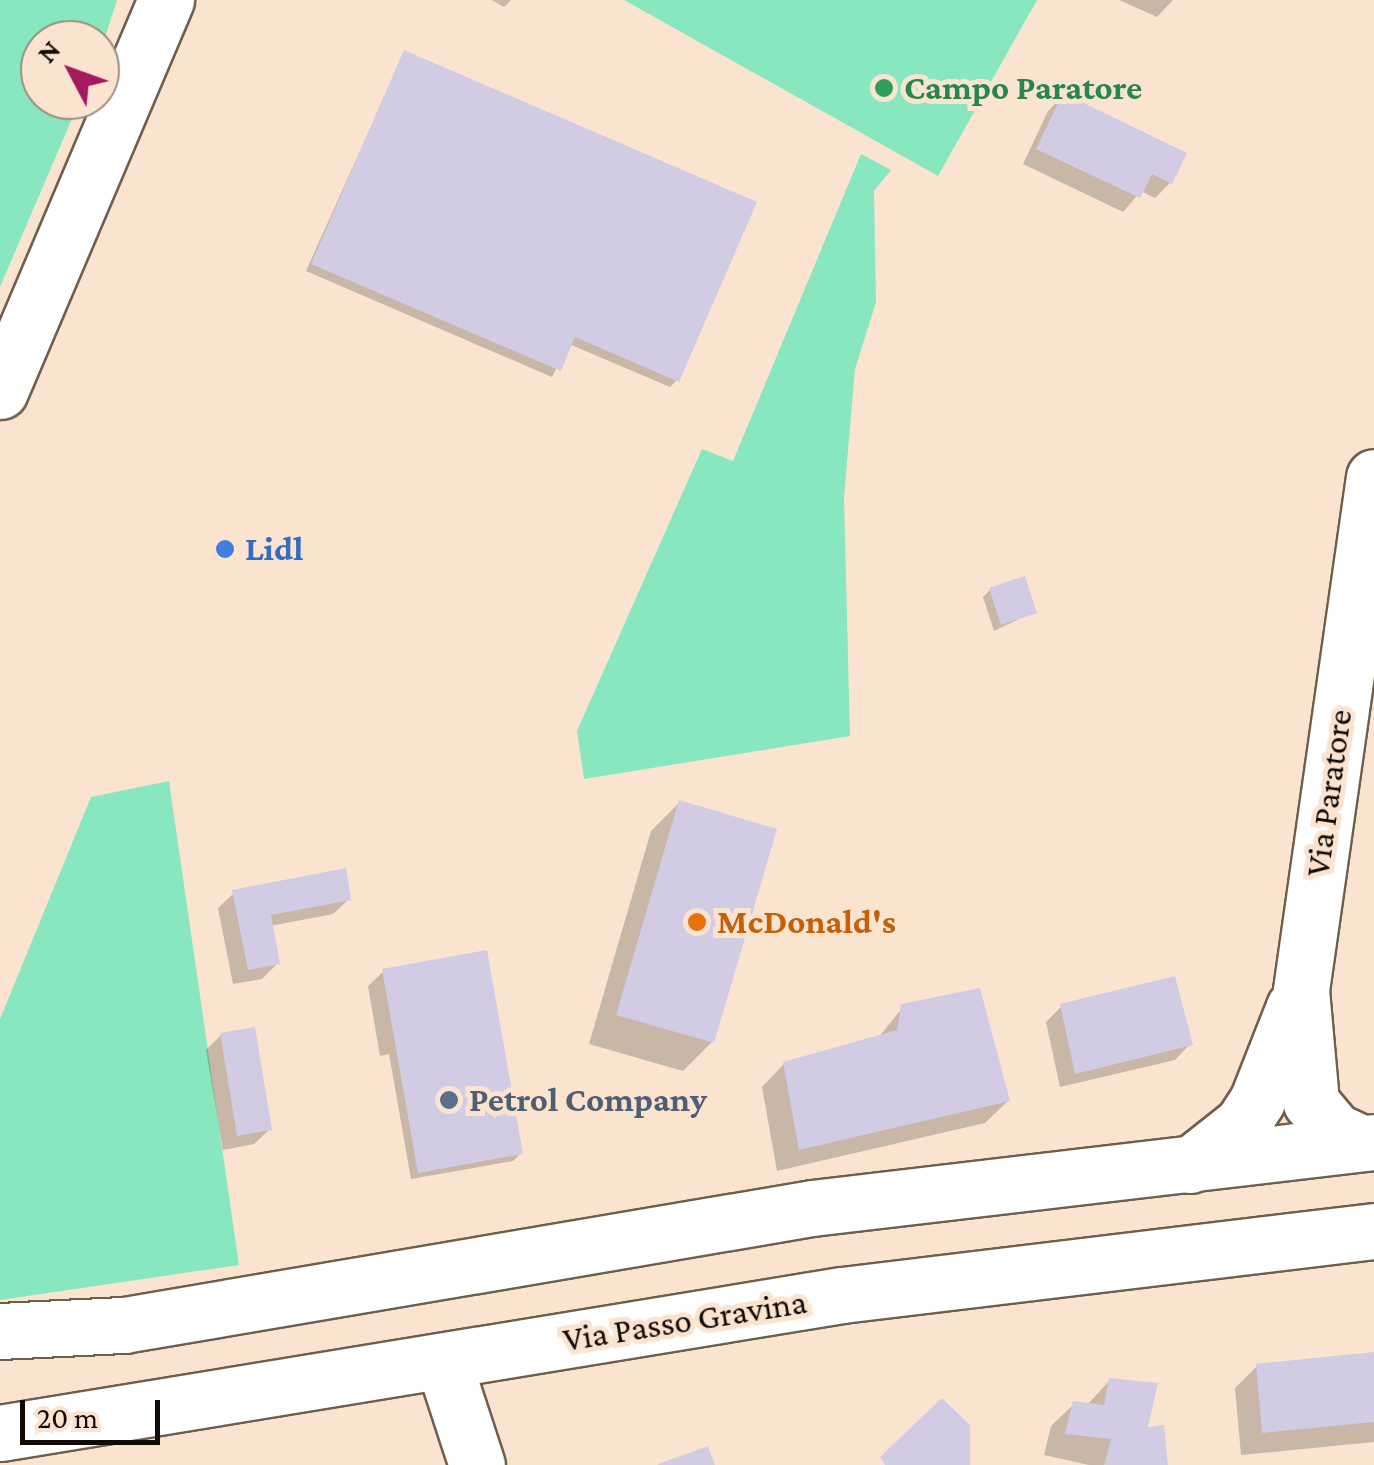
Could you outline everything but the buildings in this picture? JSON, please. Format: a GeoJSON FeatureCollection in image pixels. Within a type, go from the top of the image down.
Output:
{"type":"FeatureCollection","features":[{"type":"Feature","properties":{"kind":"main road"},"geometry":{"type":"LineString","coordinates":[[0,391],[160,7]]}},
{"type":"Feature","properties":{"kind":"main road","name":"Via Paratore"},"geometry":{"type":"LineString","coordinates":[[1367,1143],[1335,1131],[1310,1102],[1301,990],[1374,477]]}},
{"type":"Feature","properties":{"kind":"main road","name":"Via Paratore"},"geometry":{"type":"LineString","coordinates":[[1190,1165],[1242,1124],[1258,1102],[1301,990]]}},
{"type":"Feature","properties":{"kind":"main road"},"geometry":{"type":"LineString","coordinates":[[0,1331],[124,1326],[812,1208],[1367,1143]]}},
{"type":"Feature","properties":{"kind":"main road","name":"Via Passo Gravina"},"geometry":{"type":"LineString","coordinates":[[0,1433],[842,1295],[1374,1232]]}},
{"type":"Feature","properties":{"kind":"main road"},"geometry":{"type":"LineString","coordinates":[[442,1361],[477,1465]]}},
{"type":"Feature","properties":{"kind":"green space"},"geometry":{"type":"Polygon","coordinates":[[[0,0],[117,0],[111,20],[20,20],[20,120],[71,120],[0,287],[0,0]]]}},
{"type":"Feature","properties":{"kind":"green space","name":"Campo Paratore"},"geometry":{"type":"Polygon","coordinates":[[[624,0],[1037,0],[938,176],[624,0]]]}},
{"type":"Feature","properties":{"kind":"green space"},"geometry":{"type":"Polygon","coordinates":[[[861,154],[891,170],[874,191],[876,302],[855,369],[844,497],[850,736],[584,779],[577,731],[702,449],[733,461],[861,154]]]}},
{"type":"Feature","properties":{"kind":"green space"},"geometry":{"type":"Polygon","coordinates":[[[169,781],[239,1265],[0,1300],[0,1019],[91,797],[169,781]]]}},
{"type":"Feature","properties":{"kind":"place","name":"Campo Paratore"},"geometry":{"type":"Point","coordinates":[884,88]}},
{"type":"Feature","properties":{"kind":"place","name":"Lidl"},"geometry":{"type":"Point","coordinates":[225,549]}},
{"type":"Feature","properties":{"kind":"place","name":"McDonald's"},"geometry":{"type":"Point","coordinates":[697,922]}},
{"type":"Feature","properties":{"kind":"place","name":"Petrol Company"},"geometry":{"type":"Point","coordinates":[449,1100]}}]}
